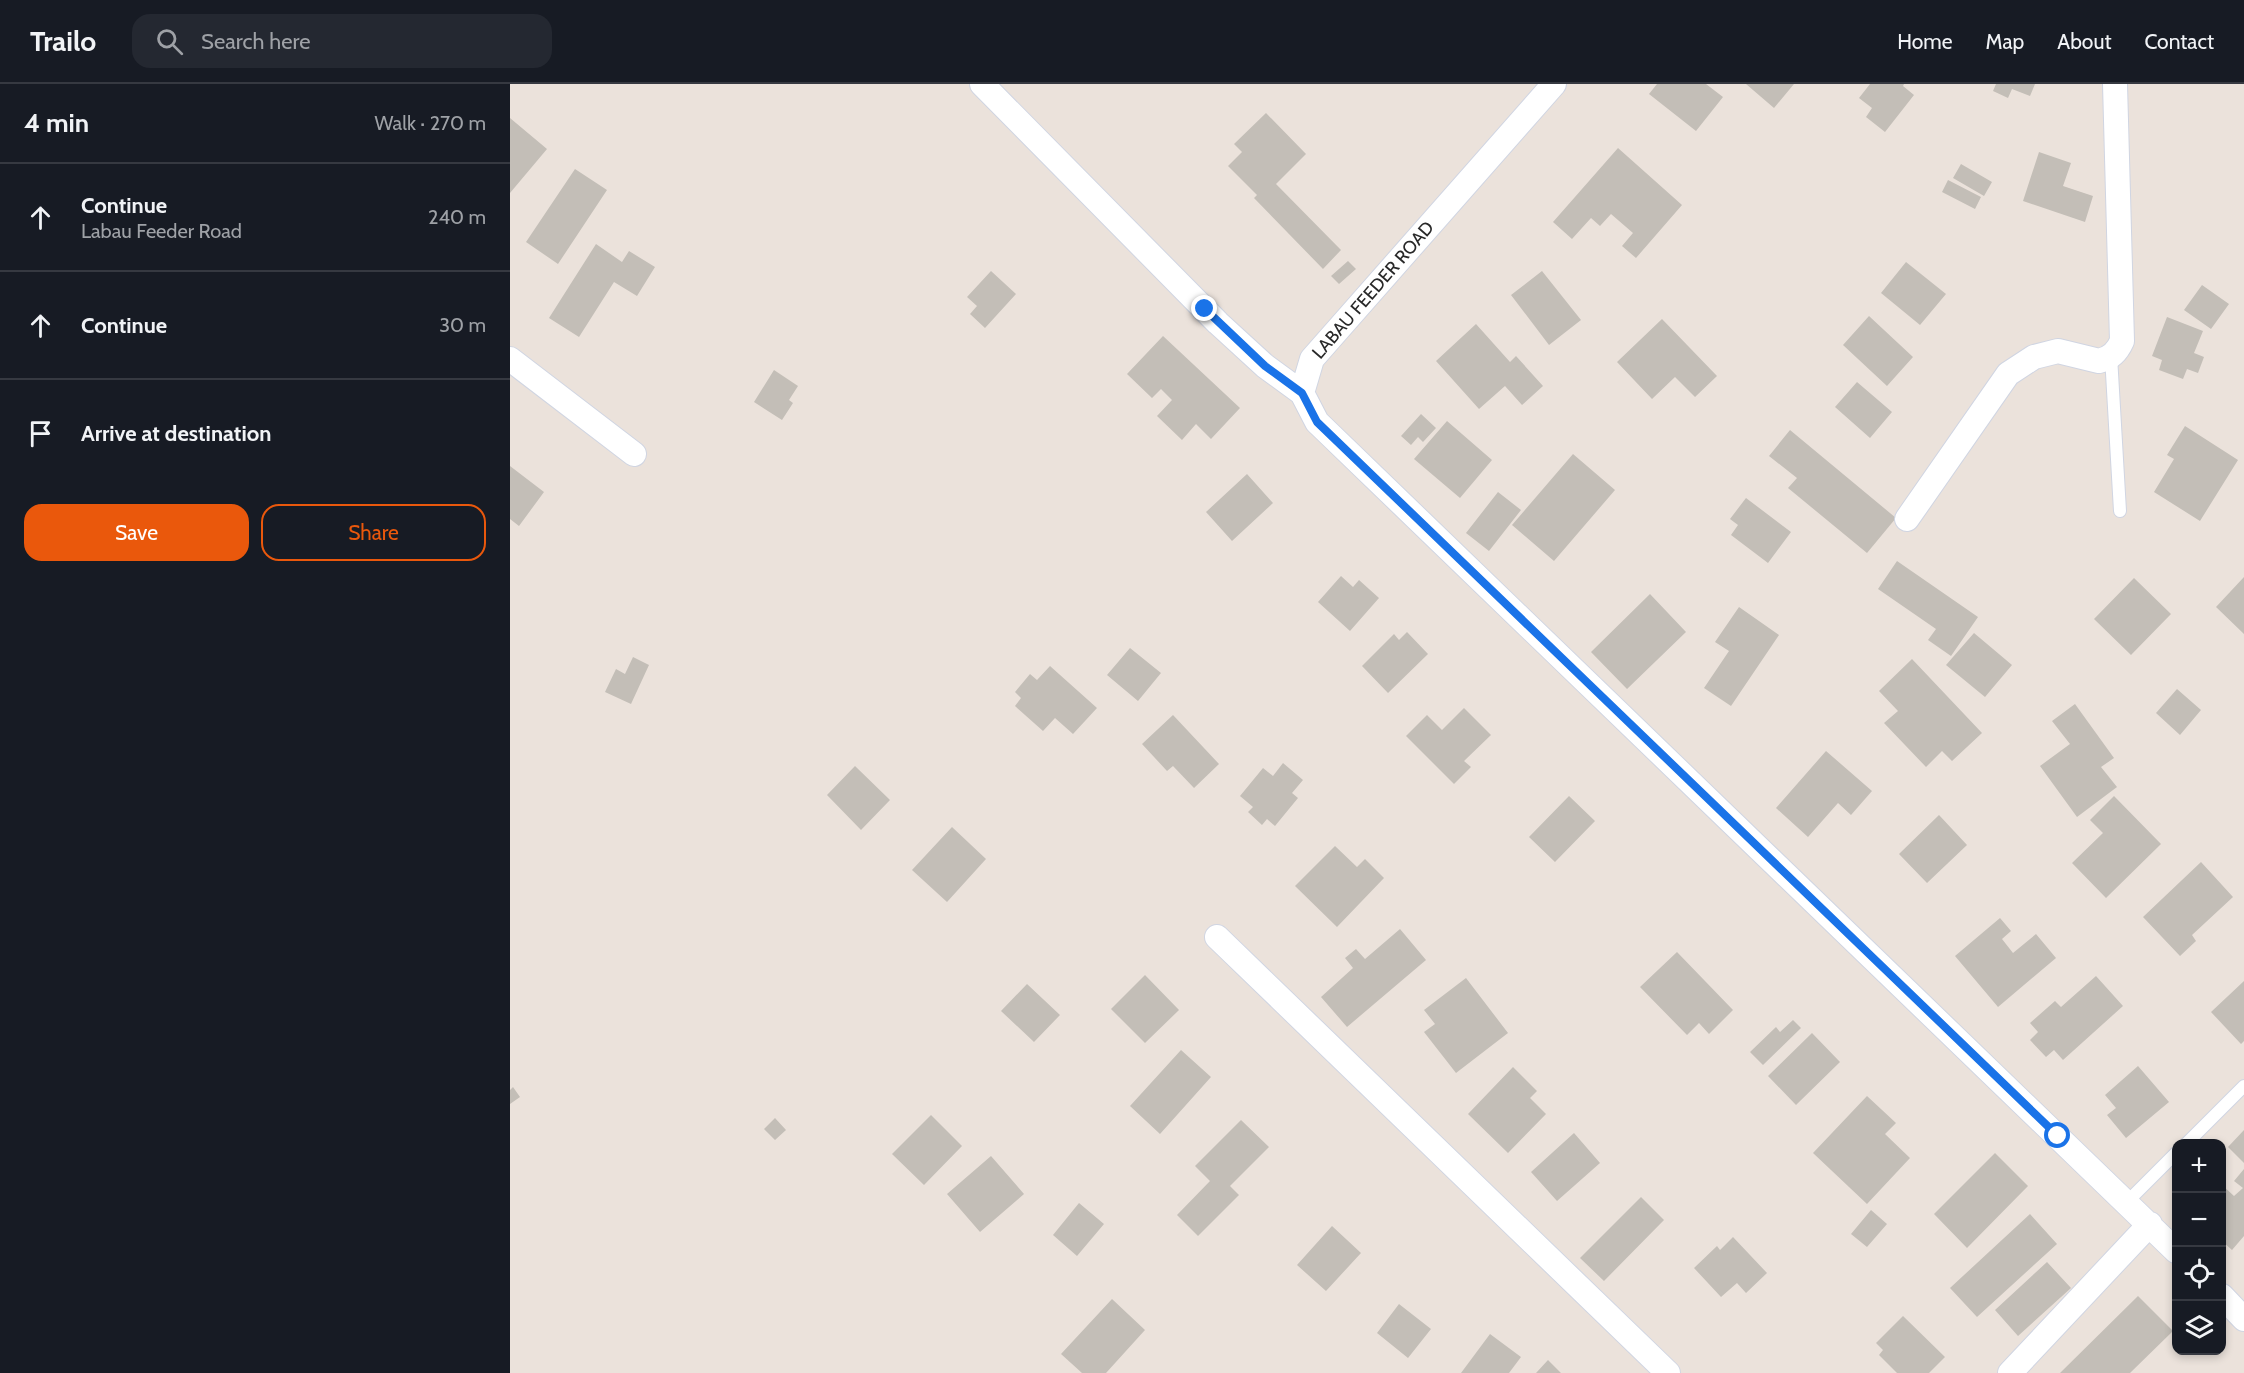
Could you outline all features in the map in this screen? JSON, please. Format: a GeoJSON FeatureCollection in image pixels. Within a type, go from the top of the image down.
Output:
{"type":"FeatureCollection","features":[{"type":"Feature","properties":{"kind":"street"},"geometry":{"type":"LineString","coordinates":[[982,84],[1218,323],[1265,366],[1302,393],[1317,422],[1325,430],[2172,1247]]}},
{"type":"Feature","properties":{"kind":"street","name":"LABAU FEEDER ROAD"},"geometry":{"type":"LineString","coordinates":[[1302,393],[1312,358],[1554,84]]}},
{"type":"Feature","properties":{"kind":"street"},"geometry":{"type":"LineString","coordinates":[[1907,519],[2014,369],[2034,357],[2058,351],[2099,361],[2111,356],[2122,341],[2115,84]]}},
{"type":"Feature","properties":{"kind":"street"},"geometry":{"type":"LineString","coordinates":[[510,359],[634,454]]}},
{"type":"Feature","properties":{"kind":"street"},"geometry":{"type":"LineString","coordinates":[[1217,937],[1668,1373]]}},
{"type":"Feature","properties":{"kind":"street"},"geometry":{"type":"LineString","coordinates":[[2010,1373],[2150,1224]]}},
{"type":"Feature","properties":{"kind":"street"},"geometry":{"type":"LineString","coordinates":[[2226,1300],[2244,1319]]}},
{"type":"Feature","properties":{"kind":"lane"},"geometry":{"type":"LineString","coordinates":[[2111,356],[2120,512]]}},
{"type":"Feature","properties":{"kind":"lane"},"geometry":{"type":"LineString","coordinates":[[2190,1139],[2244,1086]]}},
{"type":"Feature","properties":{"kind":"lane"},"geometry":{"type":"LineString","coordinates":[[2127,1202],[2172,1157]]}},
{"type":"Feature","properties":{"kind":"building"},"geometry":{"type":"Polygon","coordinates":[[[1657,84],[1706,84],[1723,97],[1696,131],[1649,94],[1657,84]]]}},
{"type":"Feature","properties":{"kind":"building"},"geometry":{"type":"Polygon","coordinates":[[[1746,84],[1794,84],[1774,108],[1746,84]]]}},
{"type":"Feature","properties":{"kind":"building"},"geometry":{"type":"Polygon","coordinates":[[[1870,84],[1904,84],[1903,86],[1914,95],[1885,132],[1866,117],[1872,108],[1859,98],[1870,84]]]}},
{"type":"Feature","properties":{"kind":"building"},"geometry":{"type":"Polygon","coordinates":[[[1996,84],[2035,84],[2030,96],[2012,89],[2008,98],[1993,91],[1996,84]]]}},
{"type":"Feature","properties":{"kind":"building"},"geometry":{"type":"Polygon","coordinates":[[[1266,113],[1306,154],[1276,184],[1341,250],[1323,269],[1254,198],[1257,195],[1228,166],[1242,152],[1234,144],[1266,113]]]}},
{"type":"Feature","properties":{"kind":"building"},"geometry":{"type":"Polygon","coordinates":[[[510,118],[547,149],[510,193],[510,118]]]}},
{"type":"Feature","properties":{"kind":"building"},"geometry":{"type":"Polygon","coordinates":[[[1618,148],[1682,205],[1636,258],[1622,246],[1633,233],[1611,214],[1600,226],[1591,218],[1572,239],[1553,222],[1618,148]]]}},
{"type":"Feature","properties":{"kind":"building"},"geometry":{"type":"Polygon","coordinates":[[[2039,152],[2071,163],[2063,186],[2093,196],[2085,222],[2023,201],[2039,152]]]}},
{"type":"Feature","properties":{"kind":"building"},"geometry":{"type":"Polygon","coordinates":[[[1961,164],[1992,182],[1984,196],[1953,178],[1961,164]]]}},
{"type":"Feature","properties":{"kind":"building"},"geometry":{"type":"Polygon","coordinates":[[[575,169],[607,190],[558,264],[526,242],[575,169]]]}},
{"type":"Feature","properties":{"kind":"building"},"geometry":{"type":"Polygon","coordinates":[[[1948,180],[1981,197],[1975,209],[1942,192],[1948,180]]]}},
{"type":"Feature","properties":{"kind":"building"},"geometry":{"type":"Polygon","coordinates":[[[596,244],[622,262],[629,251],[655,267],[637,296],[614,282],[579,337],[549,318],[596,244]]]}},
{"type":"Feature","properties":{"kind":"building"},"geometry":{"type":"Polygon","coordinates":[[[1348,261],[1356,269],[1339,284],[1331,276],[1348,261]]]}},
{"type":"Feature","properties":{"kind":"building"},"geometry":{"type":"Polygon","coordinates":[[[1906,262],[1946,294],[1920,325],[1881,293],[1906,262]]]}},
{"type":"Feature","properties":{"kind":"building"},"geometry":{"type":"Polygon","coordinates":[[[991,271],[1016,294],[985,328],[970,314],[977,306],[967,297],[991,271]]]}},
{"type":"Feature","properties":{"kind":"building"},"geometry":{"type":"Polygon","coordinates":[[[1542,271],[1581,320],[1549,345],[1511,295],[1542,271]]]}},
{"type":"Feature","properties":{"kind":"building"},"geometry":{"type":"Polygon","coordinates":[[[2202,285],[2229,304],[2211,329],[2184,310],[2202,285]]]}},
{"type":"Feature","properties":{"kind":"building"},"geometry":{"type":"Polygon","coordinates":[[[1869,316],[1913,357],[1887,386],[1843,345],[1869,316]]]}},
{"type":"Feature","properties":{"kind":"building"},"geometry":{"type":"Polygon","coordinates":[[[2167,317],[2203,331],[2194,353],[2204,357],[2198,373],[2187,369],[2183,379],[2159,370],[2162,360],[2152,356],[2167,317]]]}},
{"type":"Feature","properties":{"kind":"building"},"geometry":{"type":"Polygon","coordinates":[[[1662,319],[1717,376],[1695,397],[1675,377],[1652,399],[1617,362],[1662,319]]]}},
{"type":"Feature","properties":{"kind":"building"},"geometry":{"type":"Polygon","coordinates":[[[1476,324],[1510,362],[1516,356],[1543,386],[1522,405],[1505,386],[1479,409],[1436,361],[1476,324]]]}},
{"type":"Feature","properties":{"kind":"building"},"geometry":{"type":"Polygon","coordinates":[[[1163,336],[1240,408],[1211,439],[1196,424],[1182,440],[1157,416],[1172,400],[1161,389],[1152,398],[1127,374],[1163,336]]]}},
{"type":"Feature","properties":{"kind":"building"},"geometry":{"type":"Polygon","coordinates":[[[774,370],[798,386],[789,400],[793,403],[782,420],[754,402],[774,370]]]}},
{"type":"Feature","properties":{"kind":"building"},"geometry":{"type":"Polygon","coordinates":[[[1857,382],[1892,412],[1870,438],[1835,407],[1857,382]]]}},
{"type":"Feature","properties":{"kind":"building"},"geometry":{"type":"Polygon","coordinates":[[[1421,414],[1436,428],[1423,442],[1418,437],[1411,445],[1401,436],[1421,414]]]}},
{"type":"Feature","properties":{"kind":"building"},"geometry":{"type":"Polygon","coordinates":[[[1447,421],[1492,460],[1460,498],[1414,459],[1447,421]]]}},
{"type":"Feature","properties":{"kind":"building"},"geometry":{"type":"Polygon","coordinates":[[[2185,426],[2238,460],[2200,521],[2154,492],[2174,459],[2167,455],[2185,426]]]}},
{"type":"Feature","properties":{"kind":"building"},"geometry":{"type":"Polygon","coordinates":[[[1790,430],[1896,518],[1867,553],[1788,488],[1797,478],[1769,456],[1790,430]]]}},
{"type":"Feature","properties":{"kind":"building"},"geometry":{"type":"Polygon","coordinates":[[[1573,454],[1615,490],[1554,561],[1512,525],[1573,454]]]}},
{"type":"Feature","properties":{"kind":"building"},"geometry":{"type":"Polygon","coordinates":[[[510,466],[544,492],[519,526],[510,519],[510,466]]]}},
{"type":"Feature","properties":{"kind":"building"},"geometry":{"type":"Polygon","coordinates":[[[1247,474],[1273,503],[1232,541],[1206,512],[1247,474]]]}},
{"type":"Feature","properties":{"kind":"building"},"geometry":{"type":"Polygon","coordinates":[[[1498,492],[1521,510],[1489,551],[1466,533],[1498,492]]]}},
{"type":"Feature","properties":{"kind":"building"},"geometry":{"type":"Polygon","coordinates":[[[1746,498],[1791,532],[1768,563],[1731,535],[1738,525],[1730,519],[1746,498]]]}},
{"type":"Feature","properties":{"kind":"building"},"geometry":{"type":"Polygon","coordinates":[[[1897,561],[1978,617],[1951,656],[1928,640],[1936,629],[1878,589],[1897,561]]]}},
{"type":"Feature","properties":{"kind":"building"},"geometry":{"type":"Polygon","coordinates":[[[1341,576],[1353,587],[1359,580],[1379,598],[1350,631],[1318,602],[1341,576]]]}},
{"type":"Feature","properties":{"kind":"building"},"geometry":{"type":"Polygon","coordinates":[[[2244,577],[2244,634],[2216,607],[2244,577]]]}},
{"type":"Feature","properties":{"kind":"building"},"geometry":{"type":"Polygon","coordinates":[[[2134,578],[2171,614],[2131,655],[2094,619],[2134,578]]]}},
{"type":"Feature","properties":{"kind":"building"},"geometry":{"type":"Polygon","coordinates":[[[1650,594],[1686,632],[1627,689],[1591,652],[1650,594]]]}},
{"type":"Feature","properties":{"kind":"building"},"geometry":{"type":"Polygon","coordinates":[[[1739,607],[1779,635],[1731,706],[1704,688],[1729,651],[1715,642],[1739,607]]]}},
{"type":"Feature","properties":{"kind":"building"},"geometry":{"type":"Polygon","coordinates":[[[1407,632],[1428,654],[1388,693],[1362,666],[1394,634],[1399,640],[1407,632]]]}},
{"type":"Feature","properties":{"kind":"building"},"geometry":{"type":"Polygon","coordinates":[[[1974,633],[2012,665],[1985,697],[1946,665],[1974,633]]]}},
{"type":"Feature","properties":{"kind":"building"},"geometry":{"type":"Polygon","coordinates":[[[1130,648],[1161,673],[1138,701],[1107,675],[1130,648]]]}},
{"type":"Feature","properties":{"kind":"building"},"geometry":{"type":"Polygon","coordinates":[[[633,657],[649,665],[631,704],[605,692],[616,669],[625,674],[633,657]]]}},
{"type":"Feature","properties":{"kind":"building"},"geometry":{"type":"Polygon","coordinates":[[[1912,659],[1982,733],[1952,761],[1942,751],[1926,767],[1884,723],[1898,711],[1879,691],[1912,659]]]}},
{"type":"Feature","properties":{"kind":"building"},"geometry":{"type":"Polygon","coordinates":[[[1050,666],[1097,708],[1073,734],[1055,718],[1043,731],[1015,706],[1021,698],[1015,692],[1030,674],[1037,680],[1050,666]]]}},
{"type":"Feature","properties":{"kind":"building"},"geometry":{"type":"Polygon","coordinates":[[[2177,689],[2201,710],[2180,735],[2156,713],[2177,689]]]}},
{"type":"Feature","properties":{"kind":"building"},"geometry":{"type":"Polygon","coordinates":[[[2075,704],[2114,758],[2101,767],[2117,787],[2077,817],[2040,766],[2070,744],[2052,721],[2075,704]]]}},
{"type":"Feature","properties":{"kind":"building"},"geometry":{"type":"Polygon","coordinates":[[[1464,708],[1491,735],[1464,761],[1471,767],[1454,784],[1406,736],[1427,715],[1442,730],[1464,708]]]}},
{"type":"Feature","properties":{"kind":"building"},"geometry":{"type":"Polygon","coordinates":[[[1173,715],[1219,764],[1194,788],[1173,766],[1167,771],[1142,744],[1173,715]]]}},
{"type":"Feature","properties":{"kind":"building"},"geometry":{"type":"Polygon","coordinates":[[[1826,751],[1872,791],[1851,815],[1838,803],[1808,837],[1776,808],[1826,751]]]}},
{"type":"Feature","properties":{"kind":"building"},"geometry":{"type":"Polygon","coordinates":[[[1283,763],[1303,780],[1292,793],[1298,798],[1275,826],[1267,819],[1262,825],[1248,812],[1253,807],[1240,796],[1263,768],[1273,776],[1283,763]]]}},
{"type":"Feature","properties":{"kind":"building"},"geometry":{"type":"Polygon","coordinates":[[[855,766],[890,800],[861,830],[827,795],[855,766]]]}},
{"type":"Feature","properties":{"kind":"building"},"geometry":{"type":"Polygon","coordinates":[[[1569,796],[1595,821],[1555,862],[1529,837],[1569,796]]]}},
{"type":"Feature","properties":{"kind":"building"},"geometry":{"type":"Polygon","coordinates":[[[2114,796],[2161,844],[2106,898],[2072,863],[2103,833],[2090,820],[2114,796]]]}},
{"type":"Feature","properties":{"kind":"building"},"geometry":{"type":"Polygon","coordinates":[[[1939,815],[1967,845],[1927,883],[1899,854],[1939,815]]]}},
{"type":"Feature","properties":{"kind":"building"},"geometry":{"type":"Polygon","coordinates":[[[952,827],[986,859],[947,902],[912,870],[952,827]]]}},
{"type":"Feature","properties":{"kind":"building"},"geometry":{"type":"Polygon","coordinates":[[[1335,846],[1357,867],[1365,859],[1384,878],[1337,927],[1295,886],[1335,846]]]}},
{"type":"Feature","properties":{"kind":"building"},"geometry":{"type":"Polygon","coordinates":[[[2201,862],[2233,897],[2192,935],[2196,941],[2180,956],[2143,917],[2201,862]]]}},
{"type":"Feature","properties":{"kind":"building"},"geometry":{"type":"Polygon","coordinates":[[[2000,918],[2011,931],[2002,939],[2013,953],[2036,934],[2056,958],[1998,1007],[1955,956],[2000,918]]]}},
{"type":"Feature","properties":{"kind":"building"},"geometry":{"type":"Polygon","coordinates":[[[1400,929],[1426,960],[1347,1027],[1321,997],[1353,968],[1345,958],[1356,949],[1365,959],[1400,929]]]}},
{"type":"Feature","properties":{"kind":"building"},"geometry":{"type":"Polygon","coordinates":[[[1677,952],[1733,1010],[1709,1034],[1699,1023],[1687,1035],[1640,987],[1677,952]]]}},
{"type":"Feature","properties":{"kind":"building"},"geometry":{"type":"Polygon","coordinates":[[[1145,975],[1179,1010],[1145,1043],[1111,1009],[1145,975]]]}},
{"type":"Feature","properties":{"kind":"building"},"geometry":{"type":"Polygon","coordinates":[[[2096,976],[2123,1006],[2063,1060],[2054,1050],[2046,1057],[2030,1040],[2038,1032],[2030,1023],[2055,1001],[2061,1007],[2096,976]]]}},
{"type":"Feature","properties":{"kind":"building"},"geometry":{"type":"Polygon","coordinates":[[[1466,978],[1508,1033],[1456,1073],[1424,1032],[1435,1024],[1424,1010],[1466,978]]]}},
{"type":"Feature","properties":{"kind":"building"},"geometry":{"type":"Polygon","coordinates":[[[2244,981],[2244,1041],[2241,1044],[2211,1012],[2244,981]]]}},
{"type":"Feature","properties":{"kind":"building"},"geometry":{"type":"Polygon","coordinates":[[[1027,984],[1060,1015],[1034,1042],[1001,1011],[1027,984]]]}},
{"type":"Feature","properties":{"kind":"building"},"geometry":{"type":"Polygon","coordinates":[[[1793,1020],[1801,1028],[1763,1065],[1750,1052],[1776,1027],[1780,1032],[1793,1020]]]}},
{"type":"Feature","properties":{"kind":"building"},"geometry":{"type":"Polygon","coordinates":[[[1812,1033],[1840,1062],[1796,1105],[1768,1076],[1812,1033]]]}},
{"type":"Feature","properties":{"kind":"building"},"geometry":{"type":"Polygon","coordinates":[[[1181,1050],[1211,1077],[1160,1134],[1130,1106],[1181,1050]]]}},
{"type":"Feature","properties":{"kind":"building"},"geometry":{"type":"Polygon","coordinates":[[[2138,1066],[2169,1102],[2126,1138],[2107,1115],[2116,1108],[2105,1095],[2138,1066]]]}},
{"type":"Feature","properties":{"kind":"building"},"geometry":{"type":"Polygon","coordinates":[[[1513,1067],[1537,1091],[1530,1098],[1546,1114],[1508,1153],[1468,1114],[1513,1067]]]}},
{"type":"Feature","properties":{"kind":"building"},"geometry":{"type":"Polygon","coordinates":[[[513,1087],[520,1097],[510,1104],[510,1090],[513,1087]]]}},
{"type":"Feature","properties":{"kind":"building"},"geometry":{"type":"Polygon","coordinates":[[[1867,1096],[1896,1123],[1885,1134],[1910,1158],[1867,1204],[1813,1153],[1867,1096]]]}},
{"type":"Feature","properties":{"kind":"building"},"geometry":{"type":"Polygon","coordinates":[[[931,1115],[962,1146],[924,1185],[892,1154],[931,1115]]]}},
{"type":"Feature","properties":{"kind":"building"},"geometry":{"type":"Polygon","coordinates":[[[775,1118],[786,1130],[775,1140],[764,1129],[775,1118]]]}},
{"type":"Feature","properties":{"kind":"building"},"geometry":{"type":"Polygon","coordinates":[[[1241,1120],[1269,1147],[1230,1186],[1239,1195],[1198,1236],[1177,1215],[1210,1181],[1195,1166],[1241,1120]]]}},
{"type":"Feature","properties":{"kind":"building"},"geometry":{"type":"Polygon","coordinates":[[[2244,1130],[2244,1163],[2228,1147],[2244,1130]]]}},
{"type":"Feature","properties":{"kind":"building"},"geometry":{"type":"Polygon","coordinates":[[[1574,1133],[1600,1163],[1557,1201],[1531,1172],[1574,1133]]]}},
{"type":"Feature","properties":{"kind":"building"},"geometry":{"type":"Polygon","coordinates":[[[1995,1153],[2028,1186],[1967,1248],[1934,1214],[1995,1153]]]}},
{"type":"Feature","properties":{"kind":"building"},"geometry":{"type":"Polygon","coordinates":[[[991,1156],[1024,1194],[980,1232],[947,1194],[991,1156]]]}},
{"type":"Feature","properties":{"kind":"building"},"geometry":{"type":"Polygon","coordinates":[[[2244,1169],[2244,1236],[2232,1250],[2226,1245],[2226,1189],[2234,1196],[2243,1188],[2234,1181],[2244,1169]]]}},
{"type":"Feature","properties":{"kind":"building"},"geometry":{"type":"Polygon","coordinates":[[[1641,1197],[1664,1220],[1604,1281],[1580,1258],[1641,1197]]]}},
{"type":"Feature","properties":{"kind":"building"},"geometry":{"type":"Polygon","coordinates":[[[1079,1203],[1104,1224],[1077,1256],[1053,1235],[1079,1203]]]}},
{"type":"Feature","properties":{"kind":"building"},"geometry":{"type":"Polygon","coordinates":[[[1871,1210],[1887,1224],[1867,1247],[1851,1234],[1871,1210]]]}},
{"type":"Feature","properties":{"kind":"building"},"geometry":{"type":"Polygon","coordinates":[[[2030,1214],[2057,1244],[1977,1317],[1950,1288],[2030,1214]]]}},
{"type":"Feature","properties":{"kind":"building"},"geometry":{"type":"Polygon","coordinates":[[[1332,1226],[1361,1253],[1326,1291],[1297,1265],[1332,1226]]]}},
{"type":"Feature","properties":{"kind":"building"},"geometry":{"type":"Polygon","coordinates":[[[1733,1237],[1767,1273],[1746,1293],[1737,1283],[1721,1297],[1694,1268],[1717,1246],[1720,1250],[1733,1237]]]}},
{"type":"Feature","properties":{"kind":"building"},"geometry":{"type":"Polygon","coordinates":[[[2047,1262],[2071,1288],[2018,1336],[1995,1310],[2047,1262]]]}},
{"type":"Feature","properties":{"kind":"building"},"geometry":{"type":"Polygon","coordinates":[[[2138,1296],[2172,1330],[2130,1373],[2060,1373],[2138,1296]]]}},
{"type":"Feature","properties":{"kind":"building"},"geometry":{"type":"Polygon","coordinates":[[[1112,1299],[1145,1330],[1106,1373],[1082,1373],[1061,1354],[1112,1299]]]}},
{"type":"Feature","properties":{"kind":"building"},"geometry":{"type":"Polygon","coordinates":[[[1399,1304],[1431,1329],[1408,1358],[1377,1333],[1399,1304]]]}},
{"type":"Feature","properties":{"kind":"building"},"geometry":{"type":"Polygon","coordinates":[[[1903,1316],[1945,1357],[1929,1373],[1897,1373],[1879,1355],[1883,1350],[1876,1343],[1903,1316]]]}},
{"type":"Feature","properties":{"kind":"building"},"geometry":{"type":"Polygon","coordinates":[[[1490,1334],[1521,1357],[1509,1373],[1461,1373],[1490,1334]]]}},
{"type":"Feature","properties":{"kind":"building"},"geometry":{"type":"Polygon","coordinates":[[[1548,1360],[1561,1373],[1536,1373],[1548,1360]]]}},
{"type":"Feature","properties":{"kind":"route"},"geometry":{"type":"LineString","coordinates":[[1205,309],[1265,366],[1302,393],[1317,422],[2058,1136]]}}]}
